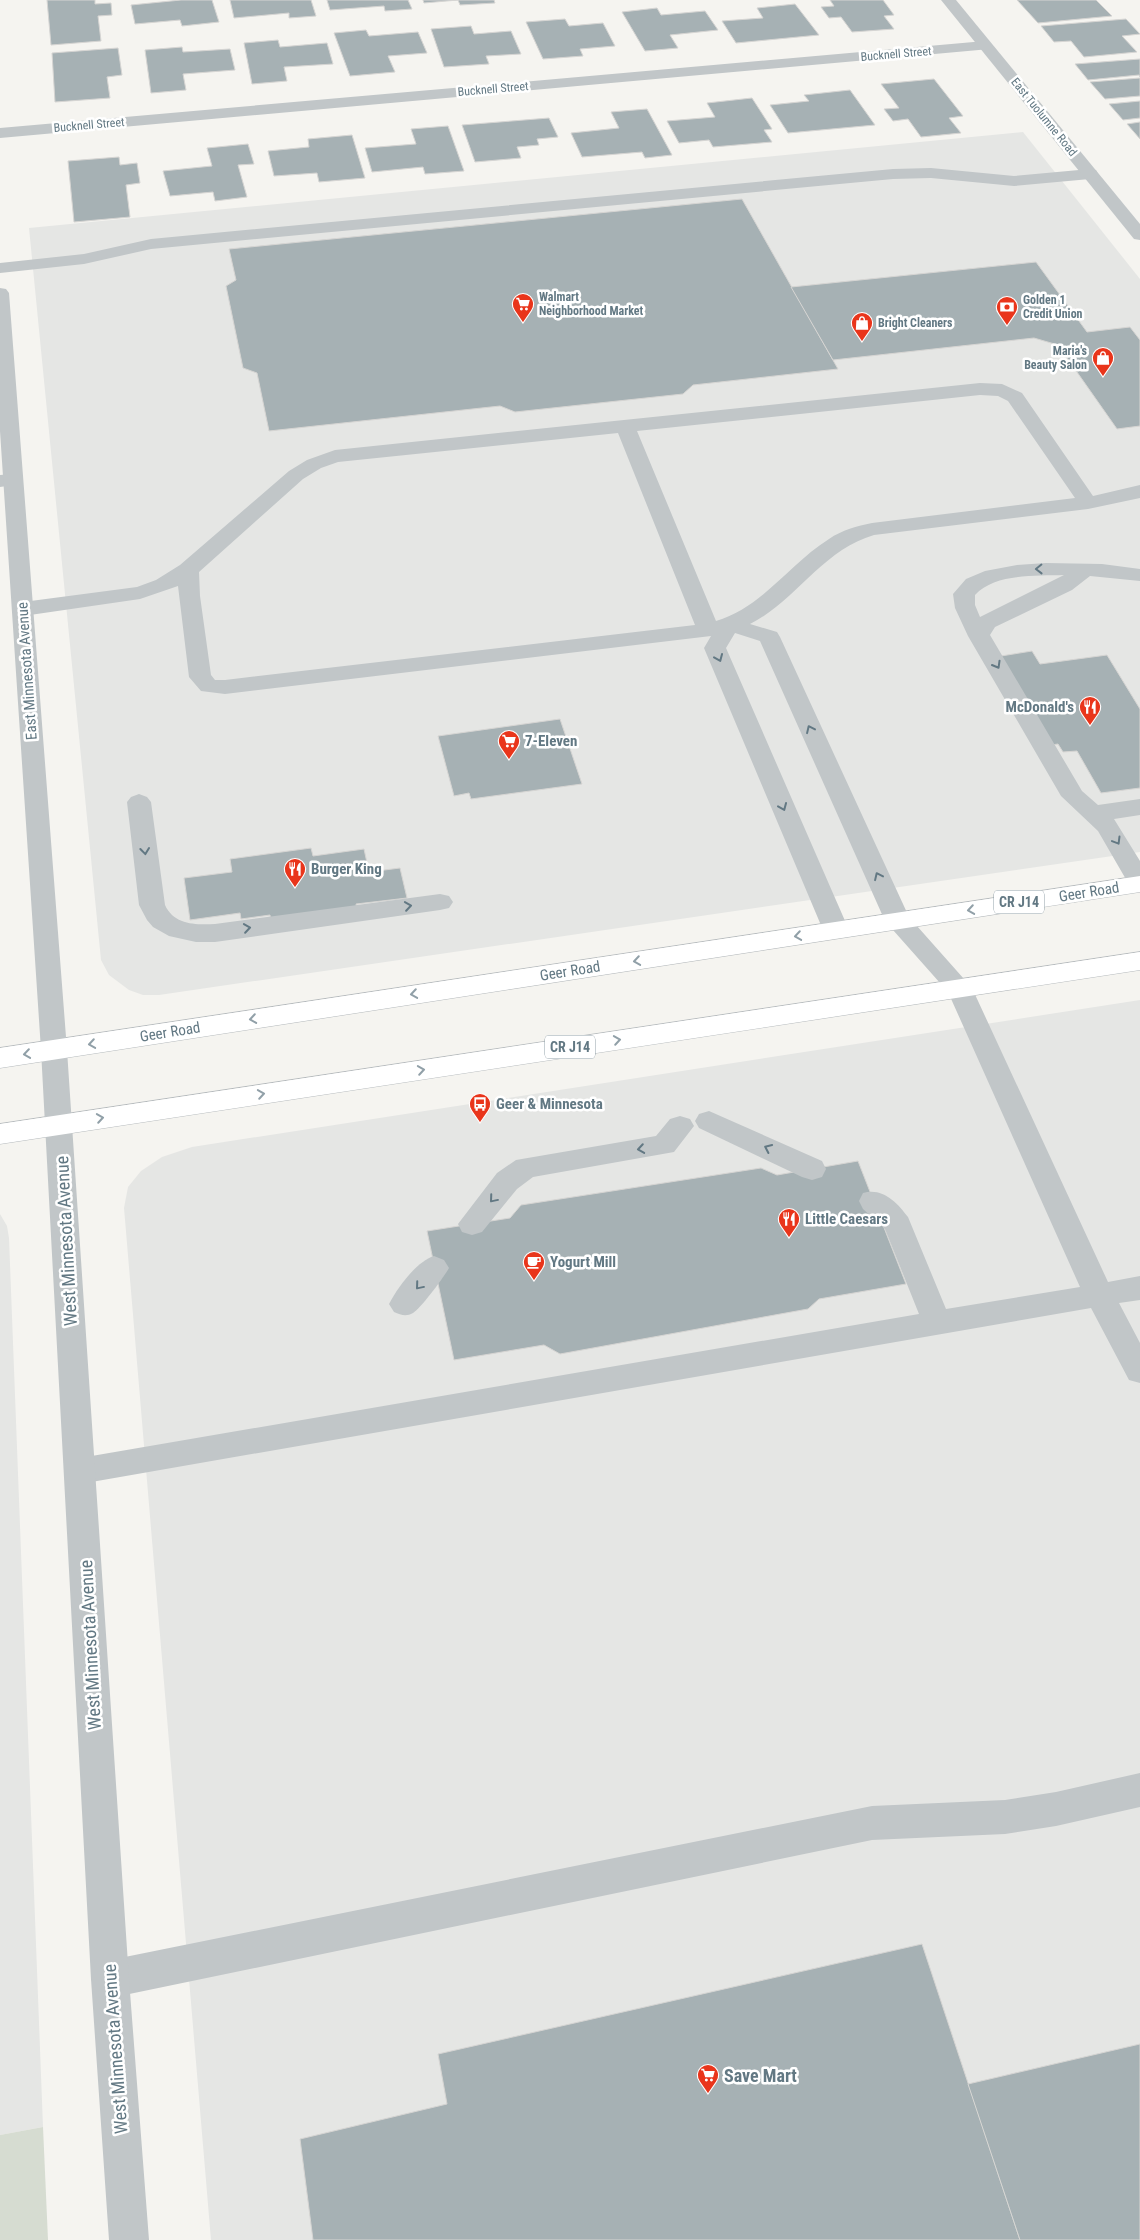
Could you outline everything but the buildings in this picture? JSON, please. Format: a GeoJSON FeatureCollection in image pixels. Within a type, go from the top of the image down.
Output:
{"type":"FeatureCollection","features":[{"type":"Feature","properties":{"kind":"main road","name":"Geer Road"},"geometry":{"type":"LineString","coordinates":[[0,1058],[1140,883]]}},
{"type":"Feature","properties":{"kind":"main road","name":"CR J14"},"geometry":{"type":"LineString","coordinates":[[0,1134],[1140,961]]}},
{"type":"Feature","properties":{"kind":"street","name":"East Tuolumne Road"},"geometry":{"type":"LineString","coordinates":[[948,0],[1140,234]]}},
{"type":"Feature","properties":{"kind":"street","name":"Bucknell Street"},"geometry":{"type":"LineString","coordinates":[[0,133],[985,46]]}},
{"type":"Feature","properties":{"kind":"street"},"geometry":{"type":"LineString","coordinates":[[0,268],[84,260],[151,244],[893,174],[931,173],[1014,181],[1090,174]]}},
{"type":"Feature","properties":{"kind":"street","name":"East Minnesota Avenue"},"geometry":{"type":"LineString","coordinates":[[0,293],[7,480],[23,609],[54,1050]]}},
{"type":"Feature","properties":{"kind":"street"},"geometry":{"type":"LineString","coordinates":[[23,609],[140,594],[164,585],[188,570],[296,474],[327,459],[345,455],[625,426],[997,389],[1008,392],[1015,397],[1088,503]]}},
{"type":"Feature","properties":{"kind":"street"},"geometry":{"type":"LineString","coordinates":[[625,426],[719,627],[715,648],[836,930]]}},
{"type":"Feature","properties":{"kind":"street"},"geometry":{"type":"LineString","coordinates":[[188,570],[200,677],[204,683],[214,687],[719,627],[759,609],[830,549],[855,533],[872,529],[1088,503],[1126,496],[1140,491]]}},
{"type":"Feature","properties":{"kind":"street"},"geometry":{"type":"LineString","coordinates":[[1140,575],[1117,571],[1016,570],[994,574],[977,581],[967,588],[963,602],[979,636],[1073,796],[1114,834],[1140,883]]}},
{"type":"Feature","properties":{"kind":"street"},"geometry":{"type":"LineString","coordinates":[[979,636],[982,627],[987,622],[1064,585],[1085,570]]}},
{"type":"Feature","properties":{"kind":"street"},"geometry":{"type":"LineString","coordinates":[[719,627],[769,637],[898,921],[959,988],[1099,1295],[1140,1371]]}},
{"type":"Feature","properties":{"kind":"street"},"geometry":{"type":"LineString","coordinates":[[140,802],[152,905],[158,918],[176,929],[190,933],[214,933],[440,902]]}},
{"type":"Feature","properties":{"kind":"street"},"geometry":{"type":"LineString","coordinates":[[1093,814],[1140,807]]}},
{"type":"Feature","properties":{"kind":"street","name":"West Minnesota Avenue"},"geometry":{"type":"LineString","coordinates":[[54,1050],[110,1979],[129,2240]]}},
{"type":"Feature","properties":{"kind":"street"},"geometry":{"type":"LineString","coordinates":[[709,1121],[812,1169]]}},
{"type":"Feature","properties":{"kind":"street"},"geometry":{"type":"LineString","coordinates":[[472,1224],[507,1181],[526,1168],[664,1145],[680,1126]]}},
{"type":"Feature","properties":{"kind":"street"},"geometry":{"type":"LineString","coordinates":[[873,1201],[894,1218],[898,1225],[937,1323]]}},
{"type":"Feature","properties":{"kind":"street"},"geometry":{"type":"LineString","coordinates":[[404,1304],[434,1268]]}},
{"type":"Feature","properties":{"kind":"street"},"geometry":{"type":"LineString","coordinates":[[80,1471],[1140,1288]]}},
{"type":"Feature","properties":{"kind":"street"},"geometry":{"type":"LineString","coordinates":[[110,1979],[872,1824],[915,1820],[969,1820],[1007,1817],[1140,1790]]}},
{"type":"Feature","properties":{"kind":"shaded area"},"geometry":{"type":"Polygon","coordinates":[[[1023,132],[1140,279],[1140,852],[159,995],[143,995],[129,990],[109,975],[101,960],[29,228],[1023,132]]]}},
{"type":"Feature","properties":{"kind":"shaded area"},"geometry":{"type":"Polygon","coordinates":[[[1140,1000],[1140,2240],[211,2240],[124,1208],[128,1187],[141,1171],[162,1157],[192,1147],[1140,1000]]]}},
{"type":"Feature","properties":{"kind":"shaded area"},"geometry":{"type":"Polygon","coordinates":[[[0,1214],[7,1226],[9,1238],[43,2127],[0,2135],[0,1214]]]}},
{"type":"Feature","properties":{"kind":"shaded area"},"geometry":{"type":"Polygon","coordinates":[[[43,2127],[48,2240],[0,2240],[0,2135],[43,2127]]]}},
{"type":"Feature","properties":{"kind":"place","name":"Walmart Neighborhood Market"},"geometry":{"type":"Point","coordinates":[523,323]}},
{"type":"Feature","properties":{"kind":"place","name":"Golden 1 Credit Union"},"geometry":{"type":"Point","coordinates":[1007,326]}},
{"type":"Feature","properties":{"kind":"place","name":"Bright Cleaners"},"geometry":{"type":"Point","coordinates":[862,342]}},
{"type":"Feature","properties":{"kind":"place","name":"Maria's Beauty Salon"},"geometry":{"type":"Point","coordinates":[1103,377]}},
{"type":"Feature","properties":{"kind":"place","name":"McDonald's"},"geometry":{"type":"Point","coordinates":[1090,726]}},
{"type":"Feature","properties":{"kind":"place","name":"7-Eleven"},"geometry":{"type":"Point","coordinates":[509,760]}},
{"type":"Feature","properties":{"kind":"place","name":"Burger King"},"geometry":{"type":"Point","coordinates":[295,888]}},
{"type":"Feature","properties":{"kind":"place","name":"Geer & Minnesota"},"geometry":{"type":"Point","coordinates":[480,1123]}},
{"type":"Feature","properties":{"kind":"place","name":"Little Caesars"},"geometry":{"type":"Point","coordinates":[789,1238]}},
{"type":"Feature","properties":{"kind":"place","name":"Yogurt Mill"},"geometry":{"type":"Point","coordinates":[534,1281]}},
{"type":"Feature","properties":{"kind":"place","name":"Save Mart"},"geometry":{"type":"Point","coordinates":[708,2094]}}]}
